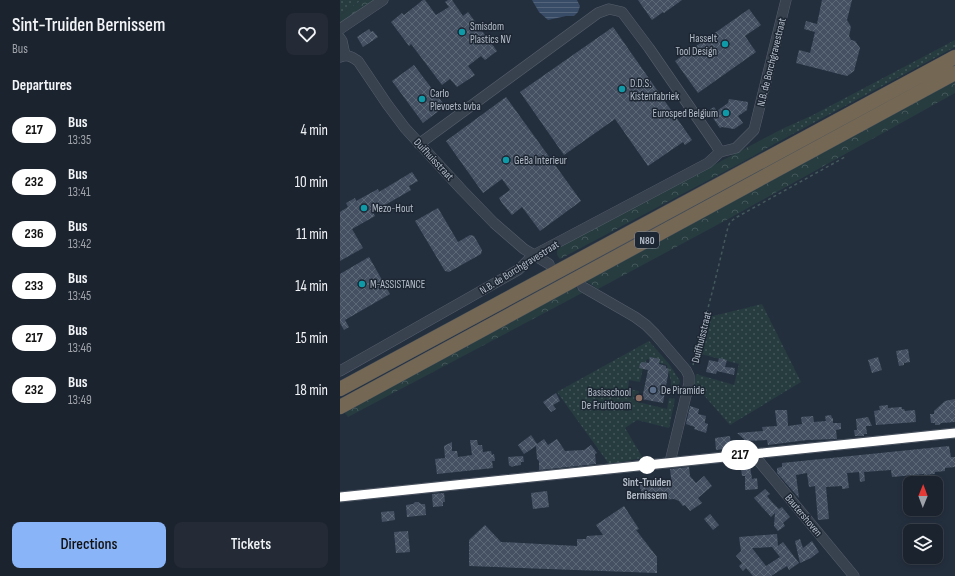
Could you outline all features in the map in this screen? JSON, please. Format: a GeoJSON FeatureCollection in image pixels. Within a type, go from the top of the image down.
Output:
{"type":"FeatureCollection","features":[{"type":"Feature","properties":{"kind":"highway","name":"N80"},"geometry":{"type":"LineString","coordinates":[[340,389],[955,57]]}},
{"type":"Feature","properties":{"kind":"highway","name":"N80"},"geometry":{"type":"LineString","coordinates":[[340,406],[955,73]]}},
{"type":"Feature","properties":{"kind":"street"},"geometry":{"type":"LineString","coordinates":[[340,28],[383,0]]}},
{"type":"Feature","properties":{"kind":"street","name":"N.B. de Borchgravestraat"},"geometry":{"type":"LineString","coordinates":[[340,371],[518,270],[534,255],[708,163],[720,152],[736,148],[754,130],[786,0]]}},
{"type":"Feature","properties":{"kind":"street"},"geometry":{"type":"LineString","coordinates":[[420,144],[598,13],[609,9],[622,12],[654,54],[720,152]]}},
{"type":"Feature","properties":{"kind":"street","name":"Duifhuisstraat"},"geometry":{"type":"LineString","coordinates":[[340,38],[342,41],[342,56],[351,56],[358,61],[405,128],[494,223],[524,249],[549,264]]}},
{"type":"Feature","properties":{"kind":"street","name":"Duifhuisstraat"},"geometry":{"type":"LineString","coordinates":[[583,287],[646,325],[681,364],[689,376],[689,383],[670,462]]}},
{"type":"Feature","properties":{"kind":"street"},"geometry":{"type":"LineString","coordinates":[[340,497],[955,433]]}},
{"type":"Feature","properties":{"kind":"street","name":"Bautershoven"},"geometry":{"type":"LineString","coordinates":[[753,454],[854,576]]}},
{"type":"Feature","properties":{"kind":"path","name":"Duifhuisstraat"},"geometry":{"type":"LineString","coordinates":[[689,376],[692,371],[730,222],[845,157]]}},
{"type":"Feature","properties":{"kind":"green space"},"geometry":{"type":"Polygon","coordinates":[[[340,0],[362,0],[340,15],[340,0]]]}},
{"type":"Feature","properties":{"kind":"green space"},"geometry":{"type":"Polygon","coordinates":[[[362,0],[378,0],[340,24],[340,15],[362,0]]]}},
{"type":"Feature","properties":{"kind":"green space"},"geometry":{"type":"Polygon","coordinates":[[[955,40],[955,47],[789,136],[782,129],[813,115],[955,40]]]}},
{"type":"Feature","properties":{"kind":"green space"},"geometry":{"type":"Polygon","coordinates":[[[955,80],[955,93],[730,218],[598,289],[586,281],[955,80]]]}},
{"type":"Feature","properties":{"kind":"green space"},"geometry":{"type":"Polygon","coordinates":[[[782,129],[789,136],[560,259],[558,257],[558,248],[782,129]]]}},
{"type":"Feature","properties":{"kind":"green space"},"geometry":{"type":"Polygon","coordinates":[[[575,287],[582,293],[348,417],[344,412],[575,287]]]}},
{"type":"Feature","properties":{"kind":"green space"},"geometry":{"type":"Polygon","coordinates":[[[762,304],[801,382],[730,425],[694,384],[696,374],[734,385],[739,364],[701,354],[709,317],[762,304]]]}},
{"type":"Feature","properties":{"kind":"green space"},"geometry":{"type":"Polygon","coordinates":[[[649,341],[669,364],[680,381],[677,390],[671,389],[671,381],[667,365],[647,359],[640,382],[629,380],[628,389],[639,391],[638,402],[667,409],[669,398],[675,399],[669,428],[637,420],[625,428],[643,458],[609,464],[557,392],[649,341]]]}},
{"type":"Feature","properties":{"kind":"water"},"geometry":{"type":"Polygon","coordinates":[[[532,0],[577,0],[580,6],[578,12],[574,16],[566,16],[548,20],[539,12],[532,0]]]}},
{"type":"Feature","properties":{"kind":"building","name":"Smisdom Plastics NV"},"geometry":{"type":"Polygon","coordinates":[[[425,0],[436,15],[449,7],[445,2],[452,0],[463,16],[468,12],[497,51],[485,60],[481,56],[468,66],[475,75],[457,87],[450,79],[442,85],[411,44],[409,46],[391,22],[402,13],[404,15],[425,0]]]}},
{"type":"Feature","properties":{"kind":"building"},"geometry":{"type":"Polygon","coordinates":[[[638,0],[682,0],[652,20],[638,0]]]}},
{"type":"Feature","properties":{"kind":"building"},"geometry":{"type":"Polygon","coordinates":[[[822,0],[852,0],[847,20],[851,27],[849,36],[851,40],[855,41],[860,48],[854,71],[847,76],[796,63],[799,50],[810,53],[815,32],[804,29],[806,21],[817,24],[822,0]]]}},
{"type":"Feature","properties":{"kind":"building","name":"Hasselt Tool Design"},"geometry":{"type":"Polygon","coordinates":[[[749,9],[761,25],[745,36],[756,52],[698,93],[675,61],[749,9]]]}},
{"type":"Feature","properties":{"kind":"building","name":"D.D.S. Kistenfabriek"},"geometry":{"type":"Polygon","coordinates":[[[613,27],[692,140],[685,145],[683,142],[648,166],[615,119],[564,155],[520,92],[613,27]]]}},
{"type":"Feature","properties":{"kind":"building"},"geometry":{"type":"Polygon","coordinates":[[[369,29],[378,37],[363,47],[357,37],[369,29]]]}},
{"type":"Feature","properties":{"kind":"building","name":"Carlo Plevoets bvba"},"geometry":{"type":"Polygon","coordinates":[[[414,65],[445,106],[423,123],[392,81],[414,65]]]}},
{"type":"Feature","properties":{"kind":"building","name":"GeBa Interieur"},"geometry":{"type":"Polygon","coordinates":[[[506,97],[581,201],[540,231],[522,207],[512,215],[502,203],[499,198],[510,190],[502,179],[483,193],[446,141],[506,97]]]}},
{"type":"Feature","properties":{"kind":"building","name":"Eurosped Belgium"},"geometry":{"type":"Polygon","coordinates":[[[729,99],[748,102],[747,110],[738,116],[743,123],[734,129],[720,128],[708,111],[714,107],[717,111],[728,103],[729,99]]]}},
{"type":"Feature","properties":{"kind":"building"},"geometry":{"type":"Polygon","coordinates":[[[412,172],[418,181],[409,186],[411,190],[373,212],[375,216],[352,229],[363,248],[340,261],[340,212],[348,207],[346,203],[355,198],[356,201],[378,189],[379,192],[412,172]]]}},
{"type":"Feature","properties":{"kind":"building"},"geometry":{"type":"Polygon","coordinates":[[[438,208],[458,242],[470,235],[474,236],[482,250],[481,254],[449,272],[445,271],[415,221],[438,208]]]}},
{"type":"Feature","properties":{"kind":"building","name":"M-ASSISTANCE"},"geometry":{"type":"Polygon","coordinates":[[[369,257],[390,294],[345,320],[349,327],[344,330],[340,323],[340,274],[369,257]]]}},
{"type":"Feature","properties":{"kind":"building"},"geometry":{"type":"Polygon","coordinates":[[[908,349],[910,362],[899,366],[896,351],[908,349]]]}},
{"type":"Feature","properties":{"kind":"building"},"geometry":{"type":"Polygon","coordinates":[[[650,357],[660,359],[659,364],[666,366],[666,368],[669,369],[663,403],[642,399],[648,370],[639,368],[642,362],[649,363],[650,357]]]}},
{"type":"Feature","properties":{"kind":"building"},"geometry":{"type":"Polygon","coordinates":[[[878,357],[882,370],[872,373],[868,360],[878,357]]]}},
{"type":"Feature","properties":{"kind":"building"},"geometry":{"type":"Polygon","coordinates":[[[719,358],[727,360],[725,367],[735,368],[734,375],[717,371],[716,374],[706,372],[709,360],[718,362],[719,358]]]}},
{"type":"Feature","properties":{"kind":"building"},"geometry":{"type":"Polygon","coordinates":[[[556,393],[560,401],[553,405],[556,409],[551,412],[543,402],[556,393]]]}},
{"type":"Feature","properties":{"kind":"building"},"geometry":{"type":"Polygon","coordinates":[[[955,399],[955,422],[941,423],[939,425],[931,423],[930,414],[934,414],[934,411],[945,401],[955,399]]]}},
{"type":"Feature","properties":{"kind":"building"},"geometry":{"type":"Polygon","coordinates":[[[888,405],[888,408],[902,407],[905,411],[915,410],[916,422],[876,425],[874,411],[880,410],[879,406],[888,405]]]}},
{"type":"Feature","properties":{"kind":"building"},"geometry":{"type":"Polygon","coordinates":[[[690,406],[699,409],[698,414],[706,416],[705,423],[708,424],[706,433],[694,429],[695,427],[686,424],[690,406]]]}},
{"type":"Feature","properties":{"kind":"building"},"geometry":{"type":"Polygon","coordinates":[[[775,410],[787,410],[788,426],[802,424],[801,417],[813,416],[814,422],[826,421],[825,416],[831,415],[833,418],[833,423],[841,423],[841,429],[836,430],[837,439],[807,440],[768,445],[767,440],[744,441],[744,439],[737,433],[763,431],[762,427],[777,426],[775,410]]]}},
{"type":"Feature","properties":{"kind":"building"},"geometry":{"type":"Polygon","coordinates":[[[868,417],[872,426],[866,426],[867,434],[864,434],[864,436],[855,436],[854,430],[857,430],[856,419],[868,417]]]}},
{"type":"Feature","properties":{"kind":"building"},"geometry":{"type":"Polygon","coordinates":[[[531,435],[537,444],[544,439],[548,445],[557,439],[565,451],[584,450],[591,445],[597,453],[595,454],[596,464],[539,470],[536,446],[524,454],[518,445],[531,435]]]}},
{"type":"Feature","properties":{"kind":"building"},"geometry":{"type":"Polygon","coordinates":[[[730,436],[731,448],[716,450],[715,438],[730,436]]]}},
{"type":"Feature","properties":{"kind":"building"},"geometry":{"type":"Polygon","coordinates":[[[470,440],[477,440],[478,445],[482,445],[483,452],[491,451],[492,455],[494,454],[495,461],[492,461],[493,468],[437,474],[435,459],[445,458],[444,446],[452,442],[452,451],[457,451],[458,457],[472,455],[470,440]]]}},
{"type":"Feature","properties":{"kind":"building"},"geometry":{"type":"Polygon","coordinates":[[[949,446],[951,457],[955,457],[955,467],[945,468],[945,471],[935,472],[935,474],[892,477],[891,470],[864,472],[865,481],[860,482],[859,472],[847,473],[849,488],[842,489],[842,486],[826,487],[829,519],[818,520],[815,486],[809,487],[807,473],[796,475],[799,498],[777,473],[777,468],[782,467],[782,463],[949,446]]]}},
{"type":"Feature","properties":{"kind":"building"},"geometry":{"type":"Polygon","coordinates":[[[523,456],[524,462],[521,462],[521,465],[512,467],[509,465],[508,457],[523,456]]]}},
{"type":"Feature","properties":{"kind":"building"},"geometry":{"type":"Polygon","coordinates":[[[750,466],[752,479],[757,478],[758,489],[745,490],[745,476],[742,476],[741,467],[750,466]]]}},
{"type":"Feature","properties":{"kind":"building"},"geometry":{"type":"Polygon","coordinates":[[[689,467],[690,476],[696,483],[704,476],[712,486],[698,498],[702,503],[690,511],[685,505],[683,506],[679,501],[674,499],[660,500],[660,498],[643,500],[640,484],[653,482],[653,487],[672,485],[670,469],[689,467]]]}},
{"type":"Feature","properties":{"kind":"building"},"geometry":{"type":"Polygon","coordinates":[[[765,489],[770,494],[767,496],[772,502],[779,509],[782,507],[790,517],[783,523],[785,526],[778,531],[774,526],[775,513],[771,517],[754,498],[765,489]]]}},
{"type":"Feature","properties":{"kind":"building"},"geometry":{"type":"Polygon","coordinates":[[[547,491],[549,507],[533,509],[531,493],[547,491]]]}},
{"type":"Feature","properties":{"kind":"building"},"geometry":{"type":"Polygon","coordinates":[[[444,493],[445,502],[443,502],[443,506],[433,507],[432,494],[444,493]]]}},
{"type":"Feature","properties":{"kind":"building"},"geometry":{"type":"Polygon","coordinates":[[[415,502],[425,504],[426,515],[407,517],[406,505],[413,504],[415,502]]]}},
{"type":"Feature","properties":{"kind":"building"},"geometry":{"type":"Polygon","coordinates":[[[624,506],[639,529],[636,530],[657,557],[657,573],[469,566],[469,540],[485,525],[501,542],[577,546],[577,539],[586,539],[587,536],[603,535],[596,525],[624,506]]]}},
{"type":"Feature","properties":{"kind":"building"},"geometry":{"type":"Polygon","coordinates":[[[394,511],[395,520],[382,522],[381,512],[394,511]]]}},
{"type":"Feature","properties":{"kind":"building"},"geometry":{"type":"Polygon","coordinates":[[[710,514],[719,525],[713,530],[704,519],[710,514]]]}},
{"type":"Feature","properties":{"kind":"building"},"geometry":{"type":"Polygon","coordinates":[[[408,531],[410,552],[396,553],[394,532],[408,531]]]}},
{"type":"Feature","properties":{"kind":"building"},"geometry":{"type":"Polygon","coordinates":[[[777,534],[778,546],[783,542],[799,563],[789,570],[787,566],[771,576],[753,576],[746,568],[743,571],[739,566],[742,563],[736,556],[741,551],[739,537],[777,534]],[[772,547],[752,548],[766,566],[780,557],[772,547]]]}},
{"type":"Feature","properties":{"kind":"building"},"geometry":{"type":"Polygon","coordinates":[[[800,539],[803,548],[812,541],[819,552],[800,563],[795,541],[800,539]]]}},
{"type":"Feature","properties":{"kind":"bus line","name":"217"},"geometry":{"type":"LineString","coordinates":[[340,497],[955,433]]}},
{"type":"Feature","properties":{"kind":"place","name":"Smisdom Plastics NV"},"geometry":{"type":"Point","coordinates":[462,32]}},
{"type":"Feature","properties":{"kind":"place","name":"Hasselt Tool Design"},"geometry":{"type":"Point","coordinates":[725,44]}},
{"type":"Feature","properties":{"kind":"place","name":"D.D.S. Kistenfabriek"},"geometry":{"type":"Point","coordinates":[622,89]}},
{"type":"Feature","properties":{"kind":"place","name":"Carlo Plevoets bvba"},"geometry":{"type":"Point","coordinates":[422,99]}},
{"type":"Feature","properties":{"kind":"place","name":"Eurosped Belgium"},"geometry":{"type":"Point","coordinates":[726,113]}},
{"type":"Feature","properties":{"kind":"place","name":"GeBa Interieur"},"geometry":{"type":"Point","coordinates":[506,160]}},
{"type":"Feature","properties":{"kind":"place","name":"Mezo-Hout"},"geometry":{"type":"Point","coordinates":[364,208]}},
{"type":"Feature","properties":{"kind":"place","name":"M-ASSISTANCE"},"geometry":{"type":"Point","coordinates":[362,284]}},
{"type":"Feature","properties":{"kind":"place","name":"De Piramide"},"geometry":{"type":"Point","coordinates":[653,390]}},
{"type":"Feature","properties":{"kind":"place","name":"Basisschool De Fruitboom"},"geometry":{"type":"Point","coordinates":[639,398]}},
{"type":"Feature","properties":{"kind":"place","name":"Sint-Truiden Bernissem"},"geometry":{"type":"Point","coordinates":[647,465]}}]}
